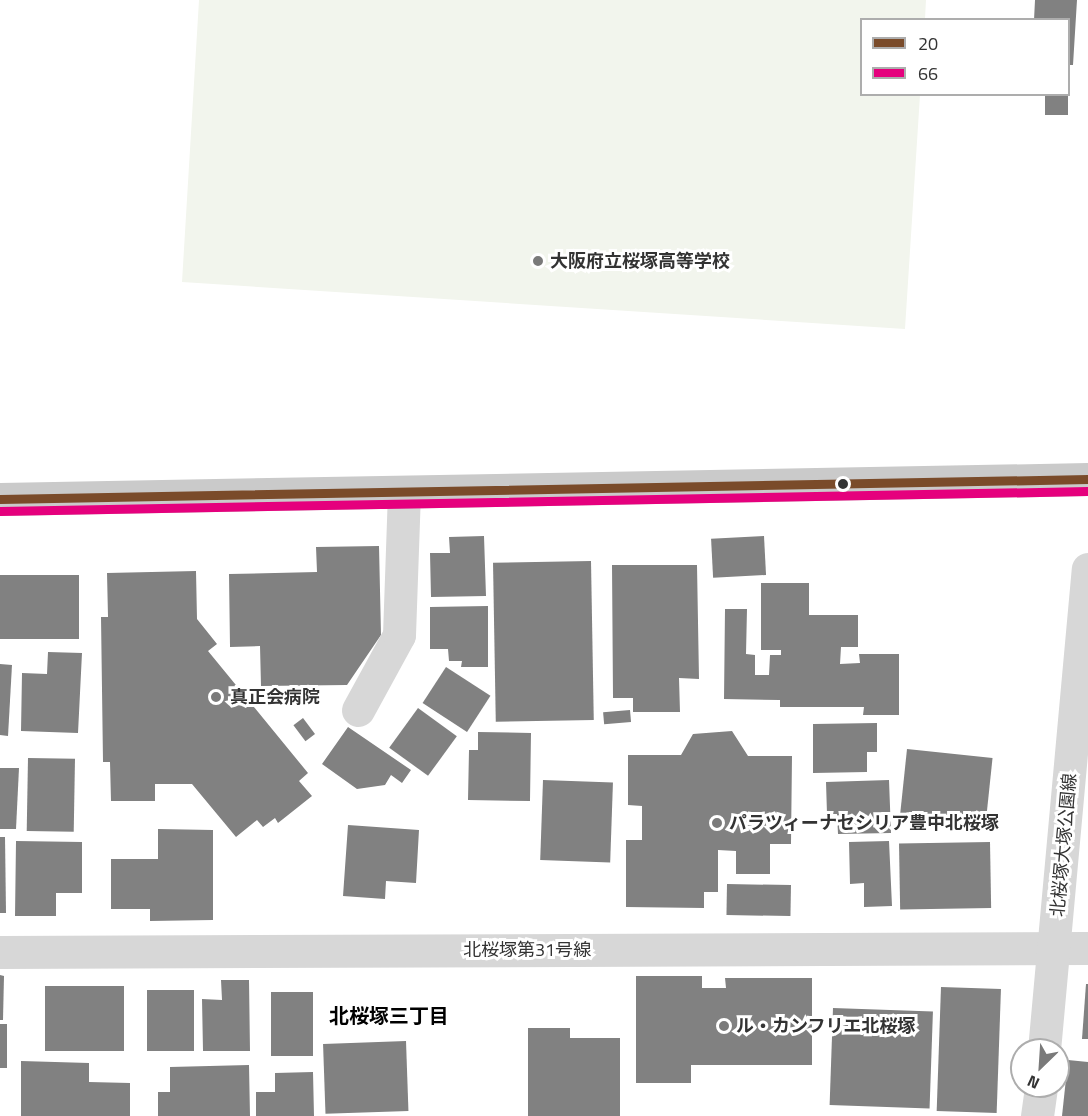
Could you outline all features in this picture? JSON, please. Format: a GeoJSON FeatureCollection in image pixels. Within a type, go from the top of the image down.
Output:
{"type":"FeatureCollection","features":[{"type":"Feature","properties":{"kind":"main road"},"geometry":{"type":"LineString","coordinates":[[0,499],[1088,479]]}},
{"type":"Feature","properties":{"kind":"street"},"geometry":{"type":"LineString","coordinates":[[358,710],[399,635],[404,492]]}},
{"type":"Feature","properties":{"kind":"street","name":"北桜塚大塚公園線"},"geometry":{"type":"LineString","coordinates":[[1045,1038],[1088,569]]}},
{"type":"Feature","properties":{"kind":"street","name":"北桜塚第31号線"},"geometry":{"type":"LineString","coordinates":[[0,952],[1088,948]]}},
{"type":"Feature","properties":{"kind":"street"},"geometry":{"type":"LineString","coordinates":[[1037,1116],[1039,1098]]}},
{"type":"Feature","properties":{"kind":"shaded area"},"geometry":{"type":"Polygon","coordinates":[[[199,0],[926,0],[925,18],[860,18],[860,96],[920,96],[905,329],[182,282],[199,0]]]}},
{"type":"Feature","properties":{"kind":"building"},"geometry":{"type":"Polygon","coordinates":[[[1035,0],[1077,0],[1073,65],[1070,65],[1070,18],[1034,18],[1035,0]]]}},
{"type":"Feature","properties":{"kind":"building"},"geometry":{"type":"Polygon","coordinates":[[[1045,96],[1068,96],[1068,115],[1045,115],[1045,96]]]}},
{"type":"Feature","properties":{"kind":"building"},"geometry":{"type":"Polygon","coordinates":[[[484,536],[486,596],[431,597],[430,553],[450,553],[449,537],[484,536]]]}},
{"type":"Feature","properties":{"kind":"building"},"geometry":{"type":"Polygon","coordinates":[[[764,536],[766,575],[713,578],[711,539],[764,536]]]}},
{"type":"Feature","properties":{"kind":"building"},"geometry":{"type":"Polygon","coordinates":[[[379,546],[381,635],[347,685],[261,686],[260,646],[230,647],[229,574],[317,572],[316,547],[379,546]]]}},
{"type":"Feature","properties":{"kind":"building"},"geometry":{"type":"Polygon","coordinates":[[[591,561],[594,720],[496,722],[493,563],[591,561]]]}},
{"type":"Feature","properties":{"kind":"building"},"geometry":{"type":"Polygon","coordinates":[[[612,565],[697,565],[699,679],[679,678],[680,712],[633,712],[633,698],[613,698],[612,565]]]}},
{"type":"Feature","properties":{"kind":"building"},"geometry":{"type":"Polygon","coordinates":[[[196,571],[197,619],[217,644],[208,651],[308,773],[299,781],[312,796],[278,823],[275,818],[263,827],[257,820],[236,837],[192,784],[155,784],[155,801],[111,801],[110,762],[103,762],[101,617],[108,617],[107,573],[196,571]]]}},
{"type":"Feature","properties":{"kind":"building"},"geometry":{"type":"Polygon","coordinates":[[[0,575],[79,575],[79,639],[0,639],[0,575]]]}},
{"type":"Feature","properties":{"kind":"building"},"geometry":{"type":"Polygon","coordinates":[[[761,583],[809,583],[809,615],[858,615],[858,647],[841,647],[840,664],[860,663],[859,654],[899,654],[899,715],[863,715],[864,707],[780,707],[780,700],[724,699],[725,609],[747,609],[746,654],[755,655],[755,675],[769,675],[770,655],[781,655],[781,650],[761,650],[761,583]]]}},
{"type":"Feature","properties":{"kind":"building"},"geometry":{"type":"Polygon","coordinates":[[[488,606],[488,667],[461,667],[462,661],[449,661],[448,649],[430,649],[430,607],[488,606]]]}},
{"type":"Feature","properties":{"kind":"building"},"geometry":{"type":"Polygon","coordinates":[[[48,652],[82,653],[78,733],[21,731],[22,673],[47,674],[48,652]]]}},
{"type":"Feature","properties":{"kind":"building"},"geometry":{"type":"Polygon","coordinates":[[[0,664],[12,665],[8,736],[0,735],[0,664]]]}},
{"type":"Feature","properties":{"kind":"building"},"geometry":{"type":"Polygon","coordinates":[[[446,667],[490,696],[467,732],[423,703],[446,667]]]}},
{"type":"Feature","properties":{"kind":"building"},"geometry":{"type":"Polygon","coordinates":[[[418,708],[457,736],[428,776],[389,748],[418,708]]]}},
{"type":"Feature","properties":{"kind":"building"},"geometry":{"type":"Polygon","coordinates":[[[630,710],[631,722],[604,724],[603,712],[630,710]]]}},
{"type":"Feature","properties":{"kind":"building"},"geometry":{"type":"Polygon","coordinates":[[[303,718],[315,734],[305,741],[293,725],[303,718]]]}},
{"type":"Feature","properties":{"kind":"building"},"geometry":{"type":"Polygon","coordinates":[[[877,723],[877,752],[867,752],[867,772],[813,773],[813,724],[877,723]]]}},
{"type":"Feature","properties":{"kind":"building"},"geometry":{"type":"Polygon","coordinates":[[[348,727],[411,770],[402,783],[391,775],[385,785],[357,789],[322,764],[348,727]]]}},
{"type":"Feature","properties":{"kind":"building","name":"パラツィーナセシリア豊中北桜塚"},"geometry":{"type":"Polygon","coordinates":[[[732,731],[748,756],[792,756],[791,844],[770,844],[770,874],[736,874],[736,851],[718,850],[718,892],[704,892],[704,908],[626,907],[626,840],[642,840],[642,806],[628,805],[628,755],[681,755],[693,734],[732,731]]]}},
{"type":"Feature","properties":{"kind":"building"},"geometry":{"type":"Polygon","coordinates":[[[478,732],[531,733],[530,801],[468,800],[469,750],[478,750],[478,732]]]}},
{"type":"Feature","properties":{"kind":"building"},"geometry":{"type":"Polygon","coordinates":[[[907,749],[993,758],[986,824],[900,815],[907,749]]]}},
{"type":"Feature","properties":{"kind":"building"},"geometry":{"type":"Polygon","coordinates":[[[28,758],[75,759],[74,832],[27,831],[28,758]]]}},
{"type":"Feature","properties":{"kind":"building"},"geometry":{"type":"Polygon","coordinates":[[[0,768],[19,768],[16,829],[0,829],[0,768]]]}},
{"type":"Feature","properties":{"kind":"building"},"geometry":{"type":"Polygon","coordinates":[[[543,780],[613,782],[610,862],[540,860],[543,780]]]}},
{"type":"Feature","properties":{"kind":"building"},"geometry":{"type":"Polygon","coordinates":[[[889,780],[891,833],[838,834],[837,814],[827,814],[826,782],[889,780]]]}},
{"type":"Feature","properties":{"kind":"building"},"geometry":{"type":"Polygon","coordinates":[[[348,825],[419,830],[416,883],[386,881],[385,899],[343,896],[348,825]]]}},
{"type":"Feature","properties":{"kind":"building"},"geometry":{"type":"Polygon","coordinates":[[[158,829],[213,830],[213,920],[150,921],[150,909],[111,909],[111,859],[158,859],[158,829]]]}},
{"type":"Feature","properties":{"kind":"building"},"geometry":{"type":"Polygon","coordinates":[[[0,837],[5,837],[6,913],[0,913],[0,837]]]}},
{"type":"Feature","properties":{"kind":"building"},"geometry":{"type":"Polygon","coordinates":[[[16,841],[82,842],[82,893],[56,893],[56,916],[15,916],[16,841]]]}},
{"type":"Feature","properties":{"kind":"building"},"geometry":{"type":"Polygon","coordinates":[[[889,841],[892,906],[864,907],[864,883],[850,884],[849,842],[889,841]]]}},
{"type":"Feature","properties":{"kind":"building"},"geometry":{"type":"Polygon","coordinates":[[[990,842],[991,908],[900,910],[899,844],[990,842]]]}},
{"type":"Feature","properties":{"kind":"building"},"geometry":{"type":"Polygon","coordinates":[[[727,884],[791,885],[790,916],[726,915],[727,884]]]}},
{"type":"Feature","properties":{"kind":"building"},"geometry":{"type":"Polygon","coordinates":[[[0,975],[4,976],[3,1020],[0,1020],[0,975]]]}},
{"type":"Feature","properties":{"kind":"building","name":"ル・カンフリエ北桜塚"},"geometry":{"type":"Polygon","coordinates":[[[636,976],[702,976],[702,988],[726,988],[725,978],[812,978],[812,1065],[691,1065],[691,1083],[636,1083],[636,976]]]}},
{"type":"Feature","properties":{"kind":"building"},"geometry":{"type":"Polygon","coordinates":[[[221,980],[249,980],[250,1051],[203,1051],[202,999],[222,1000],[221,980]]]}},
{"type":"Feature","properties":{"kind":"building"},"geometry":{"type":"Polygon","coordinates":[[[1086,984],[1088,984],[1088,1039],[1082,1039],[1086,984]]]}},
{"type":"Feature","properties":{"kind":"building"},"geometry":{"type":"Polygon","coordinates":[[[45,986],[124,986],[124,1051],[45,1051],[45,986]]]}},
{"type":"Feature","properties":{"kind":"building"},"geometry":{"type":"Polygon","coordinates":[[[941,987],[1001,989],[997,1113],[937,1111],[941,987]]]}},
{"type":"Feature","properties":{"kind":"building"},"geometry":{"type":"Polygon","coordinates":[[[147,990],[194,990],[194,1051],[147,1051],[147,990]]]}},
{"type":"Feature","properties":{"kind":"building"},"geometry":{"type":"Polygon","coordinates":[[[271,992],[313,992],[313,1056],[271,1056],[271,992]]]}},
{"type":"Feature","properties":{"kind":"building"},"geometry":{"type":"Polygon","coordinates":[[[833,1008],[933,1011],[930,1108],[830,1105],[833,1008]]]}},
{"type":"Feature","properties":{"kind":"building"},"geometry":{"type":"Polygon","coordinates":[[[0,1024],[7,1024],[7,1068],[0,1068],[0,1024]]]}},
{"type":"Feature","properties":{"kind":"building"},"geometry":{"type":"Polygon","coordinates":[[[528,1028],[570,1028],[570,1038],[620,1038],[620,1116],[528,1116],[528,1028]]]}},
{"type":"Feature","properties":{"kind":"building"},"geometry":{"type":"Polygon","coordinates":[[[406,1041],[408,1111],[325,1114],[323,1044],[406,1041]]]}},
{"type":"Feature","properties":{"kind":"building"},"geometry":{"type":"Polygon","coordinates":[[[1070,1060],[1088,1062],[1088,1116],[1062,1116],[1064,1098],[1070,1098],[1070,1060]]]}},
{"type":"Feature","properties":{"kind":"building"},"geometry":{"type":"Polygon","coordinates":[[[21,1061],[89,1063],[89,1082],[130,1083],[130,1116],[21,1116],[21,1061]]]}},
{"type":"Feature","properties":{"kind":"building"},"geometry":{"type":"Polygon","coordinates":[[[249,1065],[250,1116],[158,1116],[158,1092],[170,1092],[170,1067],[249,1065]]]}},
{"type":"Feature","properties":{"kind":"building"},"geometry":{"type":"Polygon","coordinates":[[[313,1072],[314,1116],[256,1116],[256,1092],[275,1092],[275,1073],[313,1072]]]}},
{"type":"Feature","properties":{"kind":"transit line","name":"20"},"geometry":{"type":"LineString","coordinates":[[0,499],[1088,479]]}},
{"type":"Feature","properties":{"kind":"transit line","name":"66"},"geometry":{"type":"LineString","coordinates":[[0,511],[1088,491]]}},
{"type":"Feature","properties":{"kind":"place","name":"大阪府立桜塚高等学校"},"geometry":{"type":"Point","coordinates":[538,261]}},
{"type":"Feature","properties":{"kind":"place","name":"真正会病院"},"geometry":{"type":"Point","coordinates":[216,697]}},
{"type":"Feature","properties":{"kind":"place","name":"パラツィーナセシリア豊中北桜塚"},"geometry":{"type":"Point","coordinates":[717,823]}},
{"type":"Feature","properties":{"kind":"place","name":"ル・カンフリエ北桜塚"},"geometry":{"type":"Point","coordinates":[724,1026]}},
{"type":"Feature","properties":{"kind":"district","name":"北桜塚三丁目"},"geometry":{"type":"Point","coordinates":[389,1015]}}]}
